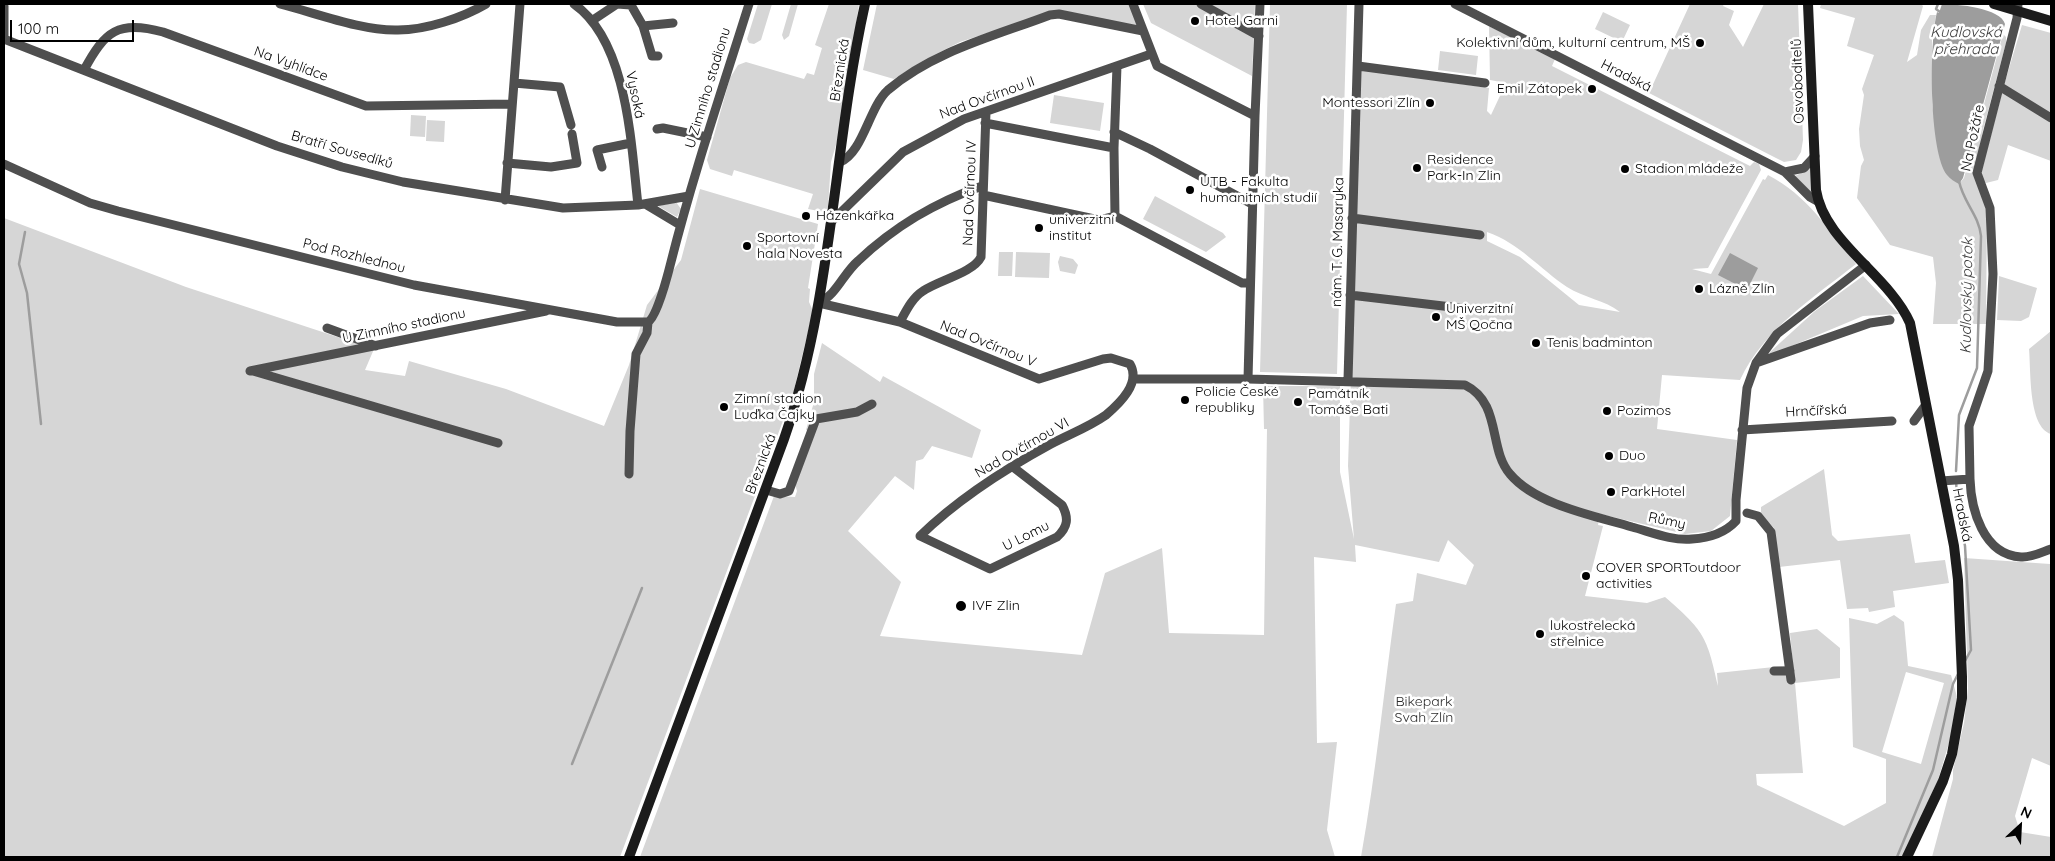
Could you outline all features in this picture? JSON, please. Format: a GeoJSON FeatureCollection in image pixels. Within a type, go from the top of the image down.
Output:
{"type":"FeatureCollection","features":[{"type":"Feature","properties":{"kind":"street"},"geometry":{"type":"LineString","coordinates":[[280,4],[350,22],[398,30],[439,22],[466,14],[486,4]]}},
{"type":"Feature","properties":{"kind":"street"},"geometry":{"type":"LineString","coordinates":[[504,200],[520,4]]}},
{"type":"Feature","properties":{"kind":"street","name":"Vysoká"},"geometry":{"type":"LineString","coordinates":[[574,4],[593,20],[610,50],[618,75],[642,205]]}},
{"type":"Feature","properties":{"kind":"street"},"geometry":{"type":"LineString","coordinates":[[593,20],[617,4],[631,5],[643,26],[652,56],[658,56]]}},
{"type":"Feature","properties":{"kind":"street","name":"U Zimního stadionu"},"geometry":{"type":"LineString","coordinates":[[648,322],[653,318],[670,267],[680,225],[749,4]]}},
{"type":"Feature","properties":{"kind":"street","name":"Březnická"},"geometry":{"type":"LineString","coordinates":[[629,857],[766,490],[799,396],[812,345],[865,4]]}},
{"type":"Feature","properties":{"kind":"street"},"geometry":{"type":"LineString","coordinates":[[1133,4],[1157,66],[1255,116]]}},
{"type":"Feature","properties":{"kind":"street"},"geometry":{"type":"LineString","coordinates":[[1201,4],[1259,36]]}},
{"type":"Feature","properties":{"kind":"street"},"geometry":{"type":"LineString","coordinates":[[1248,379],[1249,283],[1260,4]]}},
{"type":"Feature","properties":{"kind":"street","name":"nám. T. G. Masaryka"},"geometry":{"type":"LineString","coordinates":[[1348,380],[1359,4]]}},
{"type":"Feature","properties":{"kind":"street","name":"Hradská"},"geometry":{"type":"LineString","coordinates":[[1455,4],[1785,172],[1810,197],[1819,202]]}},
{"type":"Feature","properties":{"kind":"street","name":"Osvoboditelů"},"geometry":{"type":"LineString","coordinates":[[1808,4],[1815,156]]}},
{"type":"Feature","properties":{"kind":"street"},"geometry":{"type":"LineString","coordinates":[[1994,4],[2018,8],[2051,21]]}},
{"type":"Feature","properties":{"kind":"street"},"geometry":{"type":"LineString","coordinates":[[4,6],[4,39]]}},
{"type":"Feature","properties":{"kind":"street","name":"Na Požáře"},"geometry":{"type":"LineString","coordinates":[[2018,8],[1977,173],[1978,181],[1990,208],[1992,274],[1988,371],[1969,426],[1956,480],[1976,518],[1993,544],[2008,553],[2020,557],[2051,549]]}},
{"type":"Feature","properties":{"kind":"street"},"geometry":{"type":"LineString","coordinates":[[840,162],[847,158],[855,148],[884,95],[922,67],[956,48],[1050,15],[1059,14],[1143,30]]}},
{"type":"Feature","properties":{"kind":"street"},"geometry":{"type":"LineString","coordinates":[[643,26],[674,23]]}},
{"type":"Feature","properties":{"kind":"street","name":"Na Vyhlídce"},"geometry":{"type":"LineString","coordinates":[[84,70],[101,41],[118,31],[141,27],[164,32],[366,106],[512,104]]}},
{"type":"Feature","properties":{"kind":"street","name":"Bratří Sousedíků"},"geometry":{"type":"LineString","coordinates":[[4,39],[310,157],[403,182],[504,200],[563,208],[642,205],[689,196]]}},
{"type":"Feature","properties":{"kind":"street","name":"Nad Ovčírnou II"},"geometry":{"type":"LineString","coordinates":[[831,222],[881,171],[903,152],[943,128],[1152,54]]}},
{"type":"Feature","properties":{"kind":"street"},"geometry":{"type":"LineString","coordinates":[[1115,216],[1114,132],[1117,66]]}},
{"type":"Feature","properties":{"kind":"street"},"geometry":{"type":"LineString","coordinates":[[1358,66],[1485,83]]}},
{"type":"Feature","properties":{"kind":"street"},"geometry":{"type":"LineString","coordinates":[[507,163],[552,167],[577,163],[572,130],[560,87],[514,83]]}},
{"type":"Feature","properties":{"kind":"street"},"geometry":{"type":"LineString","coordinates":[[1999,86],[2051,118]]}},
{"type":"Feature","properties":{"kind":"street","name":"Nad Ovčírnou IV"},"geometry":{"type":"LineString","coordinates":[[900,322],[913,301],[923,291],[972,267],[979,261],[982,253],[982,186],[986,112]]}},
{"type":"Feature","properties":{"kind":"street"},"geometry":{"type":"LineString","coordinates":[[986,124],[1114,148]]}},
{"type":"Feature","properties":{"kind":"street"},"geometry":{"type":"LineString","coordinates":[[657,129],[663,128],[707,137]]}},
{"type":"Feature","properties":{"kind":"street"},"geometry":{"type":"LineString","coordinates":[[1114,132],[1142,144],[1252,204]]}},
{"type":"Feature","properties":{"kind":"street"},"geometry":{"type":"LineString","coordinates":[[602,168],[597,150],[631,143]]}},
{"type":"Feature","properties":{"kind":"street"},"geometry":{"type":"LineString","coordinates":[[1785,172],[1804,168],[1815,156]]}},
{"type":"Feature","properties":{"kind":"street","name":"Hradská"},"geometry":{"type":"LineString","coordinates":[[1815,156],[1819,202],[1829,222],[1896,300],[1910,323],[1915,342],[1925,406],[1956,480],[1956,564],[1962,660],[1962,698],[1952,754],[1943,781],[1907,857]]}},
{"type":"Feature","properties":{"kind":"street","name":"Pod Rozhlednou"},"geometry":{"type":"LineString","coordinates":[[4,164],[90,203],[414,285],[472,298],[553,309],[617,322],[648,322]]}},
{"type":"Feature","properties":{"kind":"street"},"geometry":{"type":"LineString","coordinates":[[819,303],[832,295],[847,272],[860,259],[913,218],[945,199],[982,186]]}},
{"type":"Feature","properties":{"kind":"street"},"geometry":{"type":"LineString","coordinates":[[983,195],[1098,220],[1115,216],[1242,282],[1249,283]]}},
{"type":"Feature","properties":{"kind":"street"},"geometry":{"type":"LineString","coordinates":[[642,205],[680,225]]}},
{"type":"Feature","properties":{"kind":"street"},"geometry":{"type":"LineString","coordinates":[[1352,218],[1480,234]]}},
{"type":"Feature","properties":{"kind":"street","name":"Růmy"},"geometry":{"type":"LineString","coordinates":[[1348,380],[1465,385],[1476,393],[1488,411],[1506,468],[1526,488],[1569,508],[1681,539],[1717,535],[1728,530],[1736,521],[1742,430],[1747,388],[1756,363],[1777,334],[1866,265]]}},
{"type":"Feature","properties":{"kind":"street"},"geometry":{"type":"LineString","coordinates":[[1350,295],[1460,308]]}},
{"type":"Feature","properties":{"kind":"street","name":"Nad Ovčírnou V"},"geometry":{"type":"LineString","coordinates":[[819,303],[900,322],[1035,378],[1043,379],[1102,359],[1111,358],[1130,364],[1134,370],[1134,379]]}},
{"type":"Feature","properties":{"kind":"street","name":"U Zimního stadionu"},"geometry":{"type":"LineString","coordinates":[[498,443],[255,370],[553,309]]}},
{"type":"Feature","properties":{"kind":"street"},"geometry":{"type":"LineString","coordinates":[[1756,363],[1870,323],[1890,320]]}},
{"type":"Feature","properties":{"kind":"street"},"geometry":{"type":"LineString","coordinates":[[629,474],[630,431],[636,354],[647,333],[648,322]]}},
{"type":"Feature","properties":{"kind":"street"},"geometry":{"type":"LineString","coordinates":[[327,328],[376,346]]}},
{"type":"Feature","properties":{"kind":"street"},"geometry":{"type":"LineString","coordinates":[[1134,379],[1348,380]]}},
{"type":"Feature","properties":{"kind":"street","name":"Nad Ovčírnou VI"},"geometry":{"type":"LineString","coordinates":[[920,536],[939,517],[969,495],[1013,467],[1106,414],[1120,401],[1134,379]]}},
{"type":"Feature","properties":{"kind":"street"},"geometry":{"type":"LineString","coordinates":[[766,490],[780,494],[789,491],[816,419],[857,412],[872,404]]}},
{"type":"Feature","properties":{"kind":"street"},"geometry":{"type":"LineString","coordinates":[[1914,421],[1925,406]]}},
{"type":"Feature","properties":{"kind":"street","name":"Hrnčířská"},"geometry":{"type":"LineString","coordinates":[[1742,430],[1892,421]]}},
{"type":"Feature","properties":{"kind":"street","name":"U Lomu"},"geometry":{"type":"LineString","coordinates":[[920,536],[990,569],[1057,537],[1065,528],[1067,521],[1062,505],[1013,467]]}},
{"type":"Feature","properties":{"kind":"street"},"geometry":{"type":"LineString","coordinates":[[1747,513],[1758,516],[1771,532],[1790,675],[1774,672]]}},
{"type":"Feature","properties":{"kind":"green space"},"geometry":{"type":"Polygon","coordinates":[[[758,4],[772,4],[761,40],[754,44],[749,43],[747,39],[758,4]]]}},
{"type":"Feature","properties":{"kind":"green space"},"geometry":{"type":"Polygon","coordinates":[[[791,4],[798,4],[789,36],[784,40],[782,35],[791,4]]]}},
{"type":"Feature","properties":{"kind":"green space"},"geometry":{"type":"Polygon","coordinates":[[[829,4],[859,4],[842,124],[831,162],[828,207],[824,212],[808,209],[813,194],[734,170],[732,176],[710,169],[707,160],[730,78],[738,65],[746,62],[804,79],[807,73],[814,75],[822,48],[815,45],[829,4]]]}},
{"type":"Feature","properties":{"kind":"green space"},"geometry":{"type":"Polygon","coordinates":[[[877,4],[1130,4],[1138,26],[1061,16],[1033,18],[960,42],[926,59],[894,79],[863,70],[877,4]]]}},
{"type":"Feature","properties":{"kind":"green space"},"geometry":{"type":"Polygon","coordinates":[[[1143,4],[1255,4],[1252,76],[1151,23],[1143,4]]]}},
{"type":"Feature","properties":{"kind":"green space"},"geometry":{"type":"Polygon","coordinates":[[[1270,4],[1347,4],[1337,374],[1260,372],[1270,4]]]}},
{"type":"Feature","properties":{"kind":"green space"},"geometry":{"type":"Polygon","coordinates":[[[1690,4],[1724,4],[1723,6],[1734,11],[1729,25],[1743,47],[1764,4],[1798,4],[1803,140],[1801,152],[1796,160],[1784,162],[1649,93],[1690,4]]]}},
{"type":"Feature","properties":{"kind":"green space"},"geometry":{"type":"Polygon","coordinates":[[[1821,4],[1921,4],[1923,6],[1907,62],[1917,55],[1921,30],[1930,15],[1936,15],[1932,39],[1932,104],[1941,162],[1959,184],[1964,178],[2003,34],[2006,37],[1983,130],[1975,177],[1987,208],[1986,324],[1933,324],[1936,283],[1933,257],[1890,245],[1857,198],[1861,166],[1864,160],[1860,146],[1859,129],[1864,95],[1862,89],[1874,55],[1847,46],[1855,18],[1820,8],[1821,4]]]}},
{"type":"Feature","properties":{"kind":"green space"},"geometry":{"type":"Polygon","coordinates":[[[1603,12],[1630,25],[1622,42],[1595,29],[1603,12]]]}},
{"type":"Feature","properties":{"kind":"green space"},"geometry":{"type":"Polygon","coordinates":[[[2022,25],[2051,33],[2051,115],[2004,85],[2022,25]]]}},
{"type":"Feature","properties":{"kind":"green space","name":"Bikepark Svah Zlín"},"geometry":{"type":"Polygon","coordinates":[[[1489,26],[1555,59],[1552,66],[1750,166],[1754,162],[1759,164],[1761,170],[1708,268],[1692,269],[1711,274],[1763,179],[1765,180],[1768,175],[1782,183],[1806,203],[1827,226],[1856,264],[1807,302],[1776,330],[1762,345],[1740,380],[1662,375],[1657,429],[1737,440],[1730,516],[1711,531],[1685,534],[1600,514],[1598,525],[1603,526],[1585,596],[1647,603],[1665,597],[1688,618],[1702,636],[1711,656],[1718,686],[1717,673],[1793,665],[1790,633],[1817,629],[1840,648],[1840,678],[1795,683],[1803,773],[1756,774],[1757,785],[1844,826],[1886,803],[1886,759],[1853,747],[1849,618],[1877,624],[1894,615],[1904,622],[1908,666],[1951,675],[1957,697],[1951,736],[1938,780],[1902,857],[1361,857],[1376,762],[1396,604],[1413,601],[1417,573],[1466,585],[1474,565],[1448,540],[1439,562],[1355,545],[1356,562],[1314,557],[1317,743],[1337,742],[1327,830],[1335,857],[640,857],[774,496],[795,497],[797,491],[795,484],[812,433],[806,430],[814,402],[814,374],[822,343],[880,382],[883,376],[981,430],[972,458],[932,446],[923,459],[916,461],[914,490],[895,476],[848,531],[901,582],[880,636],[1082,655],[1105,573],[1162,548],[1169,633],[1264,635],[1267,429],[1264,429],[1263,386],[1340,386],[1340,472],[1354,539],[1348,466],[1361,70],[1489,88],[1487,111],[1491,115],[1506,83],[1490,80],[1489,26]],[[1487,232],[1487,241],[1520,257],[1579,305],[1620,312],[1567,287],[1519,249],[1487,232]],[[1906,672],[1882,752],[1921,764],[1944,683],[1906,672]]]}},
{"type":"Feature","properties":{"kind":"green space"},"geometry":{"type":"Polygon","coordinates":[[[1440,51],[1478,56],[1476,75],[1438,70],[1440,51]]]}},
{"type":"Feature","properties":{"kind":"green space"},"geometry":{"type":"Polygon","coordinates":[[[2002,93],[2051,121],[2051,161],[2008,145],[1998,180],[1986,183],[1982,181],[1981,173],[2002,93]]]}},
{"type":"Feature","properties":{"kind":"green space"},"geometry":{"type":"Polygon","coordinates":[[[1054,95],[1104,103],[1100,131],[1050,123],[1054,95]]]}},
{"type":"Feature","properties":{"kind":"green space"},"geometry":{"type":"Polygon","coordinates":[[[411,115],[426,116],[425,137],[410,136],[411,115]]]}},
{"type":"Feature","properties":{"kind":"green space"},"geometry":{"type":"Polygon","coordinates":[[[427,120],[445,121],[444,142],[426,141],[427,120]]]}},
{"type":"Feature","properties":{"kind":"green space"},"geometry":{"type":"Polygon","coordinates":[[[1811,168],[1811,192],[1795,176],[1811,168]]]}},
{"type":"Feature","properties":{"kind":"green space"},"geometry":{"type":"Polygon","coordinates":[[[700,189],[818,224],[808,288],[810,289],[809,302],[813,311],[793,394],[620,857],[4,857],[4,218],[186,287],[374,349],[365,370],[405,376],[409,361],[506,389],[604,426],[629,365],[647,305],[681,260],[700,189]]]}},
{"type":"Feature","properties":{"kind":"green space"},"geometry":{"type":"Polygon","coordinates":[[[1155,196],[1223,233],[1226,237],[1206,252],[1143,219],[1155,196]]]}},
{"type":"Feature","properties":{"kind":"green space"},"geometry":{"type":"Polygon","coordinates":[[[676,202],[681,209],[677,217],[658,206],[676,202]]]}},
{"type":"Feature","properties":{"kind":"green space"},"geometry":{"type":"Polygon","coordinates":[[[999,252],[1013,252],[1012,276],[998,276],[999,252]]]}},
{"type":"Feature","properties":{"kind":"green space"},"geometry":{"type":"Polygon","coordinates":[[[1016,252],[1050,253],[1049,278],[1015,277],[1016,252]]]}},
{"type":"Feature","properties":{"kind":"green space"},"geometry":{"type":"Polygon","coordinates":[[[1060,256],[1073,259],[1078,265],[1075,274],[1060,271],[1058,262],[1060,256]]]}},
{"type":"Feature","properties":{"kind":"green space"},"geometry":{"type":"Polygon","coordinates":[[[1863,276],[1899,314],[1863,316],[1770,355],[1770,352],[1815,311],[1863,276]]]}},
{"type":"Feature","properties":{"kind":"green space"},"geometry":{"type":"Polygon","coordinates":[[[1999,276],[2037,288],[2029,317],[2021,321],[1997,320],[1999,276]]]}},
{"type":"Feature","properties":{"kind":"green space"},"geometry":{"type":"Polygon","coordinates":[[[2051,331],[2051,434],[2038,421],[2034,410],[2029,349],[2051,331]]]}},
{"type":"Feature","properties":{"kind":"green space"},"geometry":{"type":"Polygon","coordinates":[[[1824,469],[1832,535],[1838,541],[1910,534],[1915,563],[1945,560],[1949,583],[1893,591],[1895,607],[1869,612],[1868,608],[1847,609],[1840,560],[1779,567],[1774,528],[1761,514],[1761,507],[1824,469]]]}},
{"type":"Feature","properties":{"kind":"green space"},"geometry":{"type":"Polygon","coordinates":[[[1964,558],[2050,564],[2051,766],[2032,758],[2015,816],[2020,832],[2051,837],[2051,857],[1932,857],[1953,779],[1953,770],[1964,723],[1968,688],[1964,558]]]}},
{"type":"Feature","properties":{"kind":"water","name":"Kudlovská přehrada"},"geometry":{"type":"Polygon","coordinates":[[[1942,4],[1978,8],[1996,14],[2005,24],[1963,178],[1959,184],[1947,175],[1941,162],[1934,121],[1932,71],[1934,27],[1937,12],[1939,13],[1942,4]]]}},
{"type":"Feature","properties":{"kind":"water"},"geometry":{"type":"Polygon","coordinates":[[[1730,253],[1758,268],[1747,290],[1718,275],[1730,253]]]}},
{"type":"Feature","properties":{"kind":"waterway","name":"Kudlovský potok"},"geometry":{"type":"LineString","coordinates":[[1938,4],[1936,9],[1940,12]]}},
{"type":"Feature","properties":{"kind":"waterway","name":"Kudlovský potok"},"geometry":{"type":"LineString","coordinates":[[1956,471],[1959,415],[1977,368],[1981,236],[1980,228],[1964,196],[1959,181]]}},
{"type":"Feature","properties":{"kind":"waterway"},"geometry":{"type":"LineString","coordinates":[[25,232],[19,264],[27,293],[41,424]]}},
{"type":"Feature","properties":{"kind":"waterway","name":"Kudlovský potok"},"geometry":{"type":"LineString","coordinates":[[1956,481],[1958,509],[1965,546],[1971,650],[1965,661]]}},
{"type":"Feature","properties":{"kind":"waterway"},"geometry":{"type":"LineString","coordinates":[[572,764],[642,588]]}},
{"type":"Feature","properties":{"kind":"waterway","name":"Kudlovský potok"},"geometry":{"type":"LineString","coordinates":[[1897,857],[1933,770],[1953,684],[1958,674]]}},
{"type":"Feature","properties":{"kind":"place","name":"Hotel Garni"},"geometry":{"type":"Point","coordinates":[1195,21]}},
{"type":"Feature","properties":{"kind":"place","name":"Kolektivní dům, kulturní centrum, MŠ"},"geometry":{"type":"Point","coordinates":[1700,43]}},
{"type":"Feature","properties":{"kind":"place","name":"Emil Zátopek"},"geometry":{"type":"Point","coordinates":[1592,89]}},
{"type":"Feature","properties":{"kind":"place","name":"Montessori Zlín"},"geometry":{"type":"Point","coordinates":[1430,103]}},
{"type":"Feature","properties":{"kind":"place","name":"Residence Park-In Zlin"},"geometry":{"type":"Point","coordinates":[1417,168]}},
{"type":"Feature","properties":{"kind":"place","name":"Stadion mládeže"},"geometry":{"type":"Point","coordinates":[1625,169]}},
{"type":"Feature","properties":{"kind":"place","name":"UTB - Fakulta humanitních studií"},"geometry":{"type":"Point","coordinates":[1190,190]}},
{"type":"Feature","properties":{"kind":"place","name":"Házenkářka"},"geometry":{"type":"Point","coordinates":[806,216]}},
{"type":"Feature","properties":{"kind":"place","name":"univerzitní institut"},"geometry":{"type":"Point","coordinates":[1039,228]}},
{"type":"Feature","properties":{"kind":"place","name":"Sportovní hala Novesta"},"geometry":{"type":"Point","coordinates":[747,246]}},
{"type":"Feature","properties":{"kind":"place","name":"Lázně Zlín"},"geometry":{"type":"Point","coordinates":[1699,289]}},
{"type":"Feature","properties":{"kind":"place","name":"Univerzitní MŠ Qočna"},"geometry":{"type":"Point","coordinates":[1436,317]}},
{"type":"Feature","properties":{"kind":"place","name":"Tenis badminton"},"geometry":{"type":"Point","coordinates":[1536,343]}},
{"type":"Feature","properties":{"kind":"place","name":"Policie České republiky"},"geometry":{"type":"Point","coordinates":[1185,400]}},
{"type":"Feature","properties":{"kind":"place","name":"Památník Tomáše Bati"},"geometry":{"type":"Point","coordinates":[1298,402]}},
{"type":"Feature","properties":{"kind":"place","name":"Zimní stadion Luďka Čajky"},"geometry":{"type":"Point","coordinates":[724,407]}},
{"type":"Feature","properties":{"kind":"place","name":"Pozimos"},"geometry":{"type":"Point","coordinates":[1607,411]}},
{"type":"Feature","properties":{"kind":"place","name":"Duo"},"geometry":{"type":"Point","coordinates":[1609,456]}},
{"type":"Feature","properties":{"kind":"place","name":"ParkHotel"},"geometry":{"type":"Point","coordinates":[1611,492]}},
{"type":"Feature","properties":{"kind":"place","name":"COVER SPORToutdoor activities"},"geometry":{"type":"Point","coordinates":[1586,576]}},
{"type":"Feature","properties":{"kind":"place","name":"IVF Zlin"},"geometry":{"type":"Point","coordinates":[961,606]}},
{"type":"Feature","properties":{"kind":"place","name":"lukostřelecká střelnice"},"geometry":{"type":"Point","coordinates":[1540,634]}}]}
